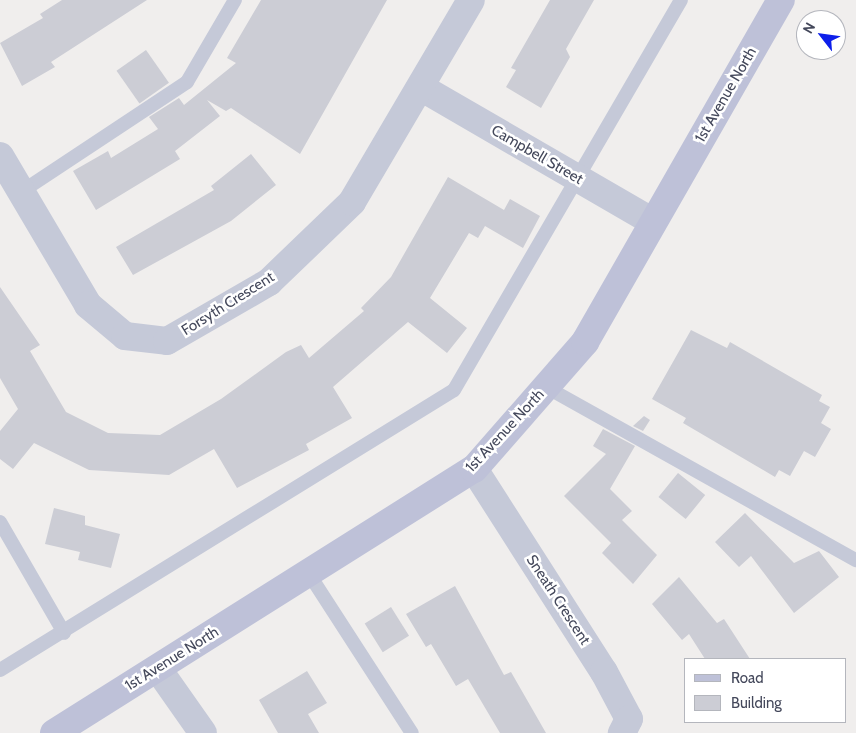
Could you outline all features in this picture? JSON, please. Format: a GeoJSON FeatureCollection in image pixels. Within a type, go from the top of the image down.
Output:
{"type":"FeatureCollection","features":[{"type":"Feature","properties":{"kind":"main road","name":"1st Avenue North"},"geometry":{"type":"LineString","coordinates":[[54,733],[474,469],[585,342],[781,0]]}},
{"type":"Feature","properties":{"kind":"street","name":"Forsyth Crescent"},"geometry":{"type":"LineString","coordinates":[[0,156],[88,305],[125,336],[167,341],[269,282],[352,202],[422,88],[471,0]]}},
{"type":"Feature","properties":{"kind":"street","name":"Campbell Street"},"geometry":{"type":"LineString","coordinates":[[422,88],[653,222]]}},
{"type":"Feature","properties":{"kind":"street","name":"Sneath Crescent"},"geometry":{"type":"LineString","coordinates":[[474,469],[604,672],[630,719],[622,733]]}},
{"type":"Feature","properties":{"kind":"street"},"geometry":{"type":"LineString","coordinates":[[158,669],[203,733]]}},
{"type":"Feature","properties":{"kind":"lane"},"geometry":{"type":"LineString","coordinates":[[21,192],[187,82],[235,0]]}},
{"type":"Feature","properties":{"kind":"lane"},"geometry":{"type":"LineString","coordinates":[[0,670],[64,633],[454,390],[682,0]]}},
{"type":"Feature","properties":{"kind":"lane"},"geometry":{"type":"LineString","coordinates":[[546,387],[856,560]]}},
{"type":"Feature","properties":{"kind":"lane"},"geometry":{"type":"LineString","coordinates":[[0,522],[64,633]]}},
{"type":"Feature","properties":{"kind":"lane"},"geometry":{"type":"LineString","coordinates":[[309,574],[412,733]]}},
{"type":"Feature","properties":{"kind":"building"},"geometry":{"type":"Polygon","coordinates":[[[62,0],[147,0],[51,62],[55,67],[22,86],[0,43],[43,18],[40,14],[62,0]]]}},
{"type":"Feature","properties":{"kind":"building"},"geometry":{"type":"Polygon","coordinates":[[[261,0],[387,0],[300,154],[231,108],[226,111],[207,100],[220,116],[175,151],[180,159],[96,210],[73,171],[108,151],[111,158],[158,129],[149,117],[179,98],[184,105],[236,63],[227,58],[261,0]]]}},
{"type":"Feature","properties":{"kind":"building"},"geometry":{"type":"Polygon","coordinates":[[[550,0],[594,0],[566,49],[570,57],[541,108],[506,87],[516,70],[511,68],[550,0]]]}},
{"type":"Feature","properties":{"kind":"building"},"geometry":{"type":"Polygon","coordinates":[[[146,50],[169,83],[139,103],[117,71],[146,50]]]}},
{"type":"Feature","properties":{"kind":"building"},"geometry":{"type":"Polygon","coordinates":[[[251,154],[276,185],[231,221],[133,275],[116,247],[214,190],[211,186],[251,154]]]}},
{"type":"Feature","properties":{"kind":"building"},"geometry":{"type":"Polygon","coordinates":[[[448,177],[504,210],[510,199],[540,216],[523,248],[485,226],[478,238],[469,233],[430,298],[467,328],[447,353],[408,322],[333,387],[352,418],[306,444],[309,450],[237,488],[214,449],[169,475],[89,470],[34,443],[13,469],[0,459],[0,431],[18,409],[0,378],[0,287],[40,345],[30,351],[66,412],[108,433],[160,435],[221,399],[286,352],[301,345],[309,358],[364,311],[361,308],[391,277],[448,177]]]}},
{"type":"Feature","properties":{"kind":"building"},"geometry":{"type":"Polygon","coordinates":[[[691,330],[727,348],[730,342],[822,395],[819,401],[830,407],[821,423],[831,429],[815,457],[804,451],[790,476],[779,470],[775,477],[683,423],[686,418],[652,399],[691,330]]]}},
{"type":"Feature","properties":{"kind":"building"},"geometry":{"type":"Polygon","coordinates":[[[644,416],[650,420],[643,431],[633,426],[644,416]]]}},
{"type":"Feature","properties":{"kind":"building"},"geometry":{"type":"Polygon","coordinates":[[[603,429],[635,446],[610,489],[632,511],[622,520],[657,555],[633,584],[602,553],[611,543],[564,496],[606,454],[593,446],[603,429]]]}},
{"type":"Feature","properties":{"kind":"building"},"geometry":{"type":"Polygon","coordinates":[[[678,473],[705,495],[686,519],[658,497],[678,473]]]}},
{"type":"Feature","properties":{"kind":"building"},"geometry":{"type":"Polygon","coordinates":[[[54,508],[85,516],[85,525],[120,534],[111,568],[78,560],[80,552],[45,544],[54,508]]]}},
{"type":"Feature","properties":{"kind":"building"},"geometry":{"type":"Polygon","coordinates":[[[745,513],[794,563],[819,551],[839,577],[794,613],[751,556],[739,567],[715,542],[745,513]]]}},
{"type":"Feature","properties":{"kind":"building"},"geometry":{"type":"Polygon","coordinates":[[[679,577],[717,623],[724,619],[749,658],[704,658],[689,634],[682,640],[652,604],[679,577]]]}},
{"type":"Feature","properties":{"kind":"building"},"geometry":{"type":"Polygon","coordinates":[[[455,586],[504,675],[511,672],[546,733],[500,733],[468,679],[456,686],[431,644],[426,647],[406,614],[455,586]]]}},
{"type":"Feature","properties":{"kind":"building"},"geometry":{"type":"Polygon","coordinates":[[[391,607],[409,636],[383,652],[365,623],[391,607]]]}},
{"type":"Feature","properties":{"kind":"building"},"geometry":{"type":"Polygon","coordinates":[[[307,671],[327,703],[308,714],[319,733],[278,733],[259,700],[307,671]]]}}]}
